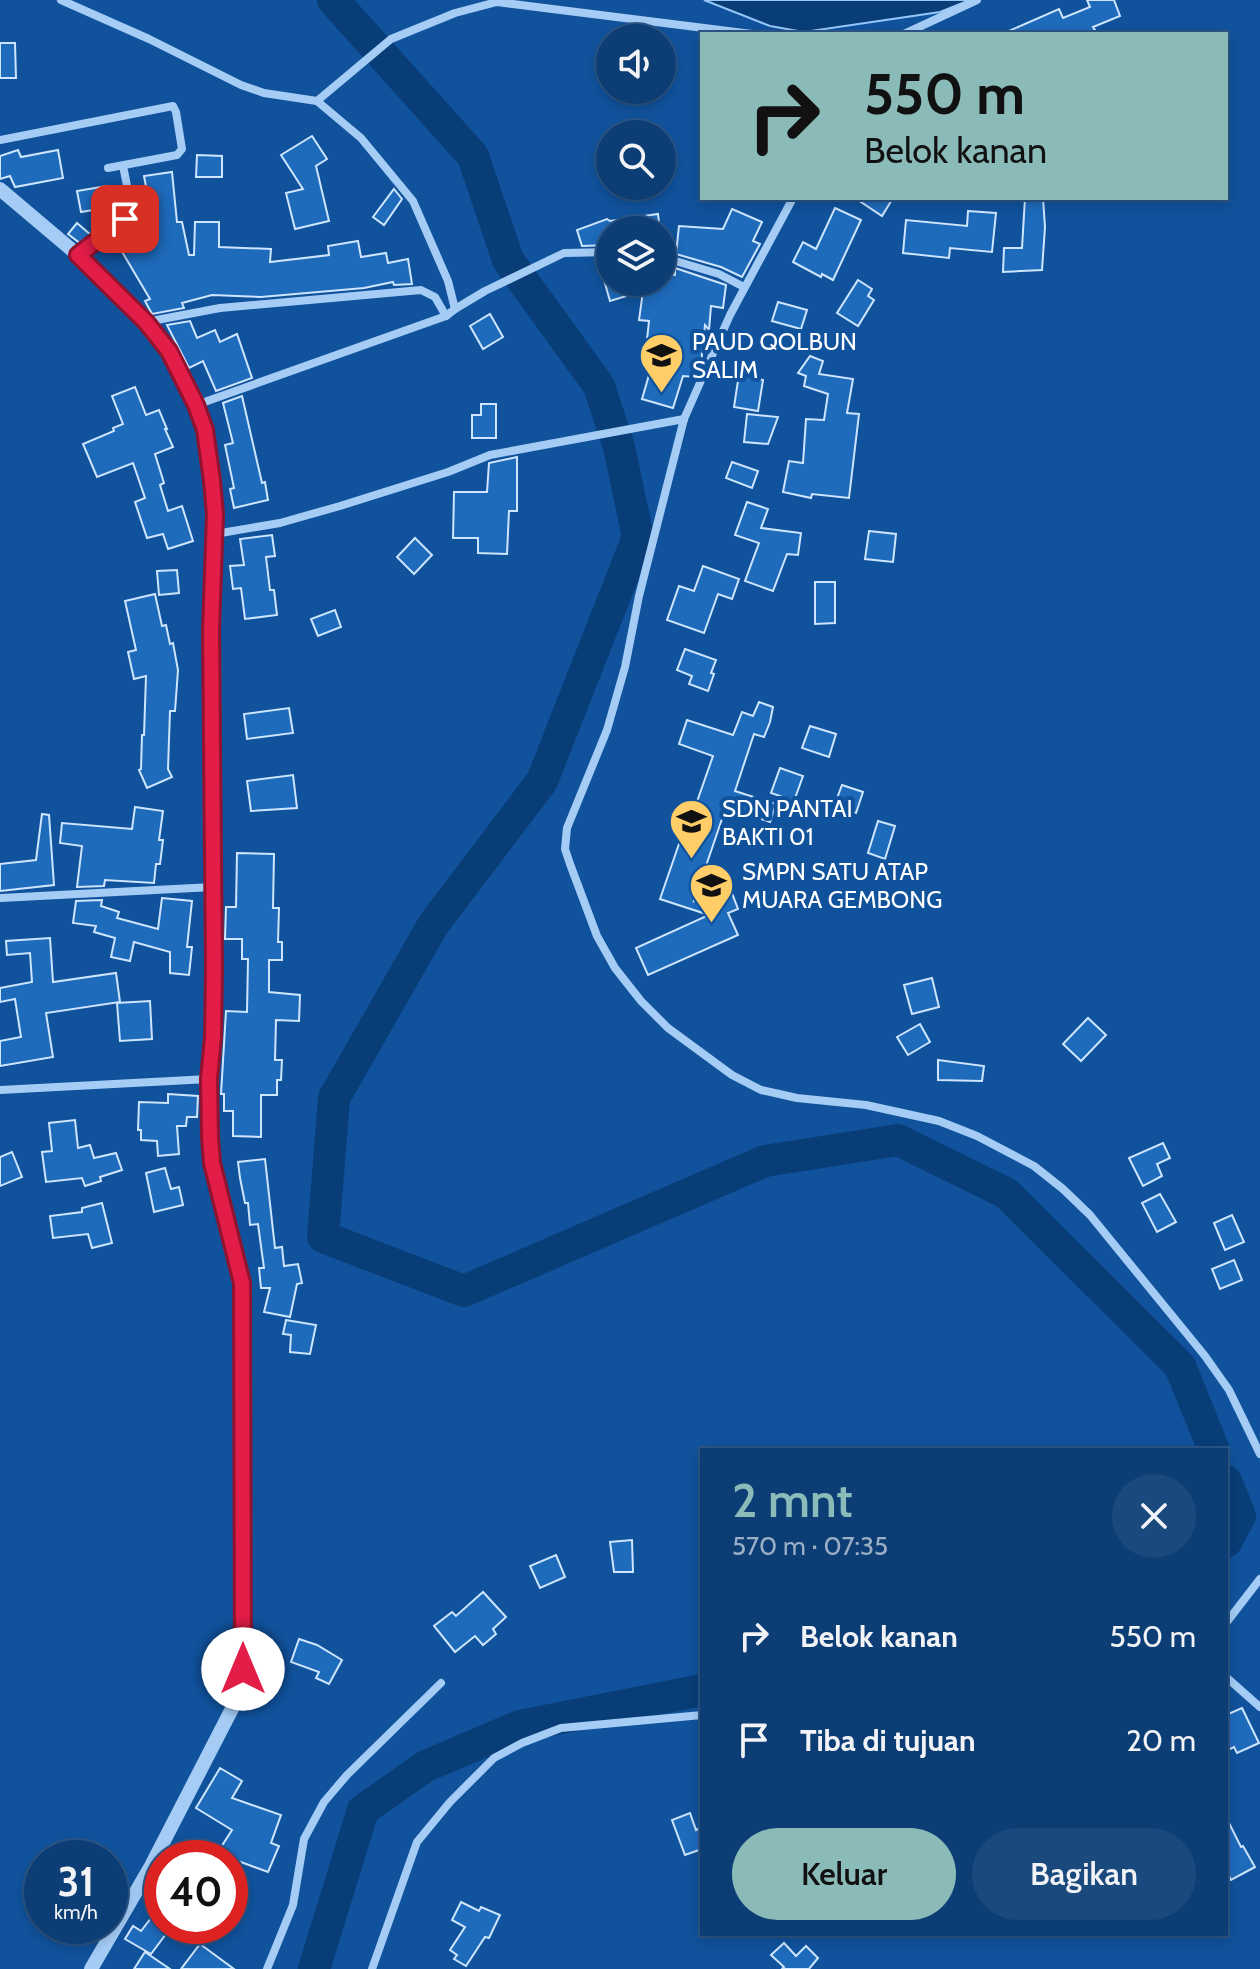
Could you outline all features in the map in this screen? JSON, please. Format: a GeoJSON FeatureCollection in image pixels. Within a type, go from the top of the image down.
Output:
{"type":"FeatureCollection","features":[{"type":"Feature","properties":{"kind":"street"},"geometry":{"type":"LineString","coordinates":[[61,0],[241,85],[264,93],[317,101],[361,138],[413,201],[448,281],[455,309]]}},
{"type":"Feature","properties":{"kind":"street"},"geometry":{"type":"LineString","coordinates":[[908,32],[977,0]]}},
{"type":"Feature","properties":{"kind":"street"},"geometry":{"type":"LineString","coordinates":[[317,101],[391,39],[455,13],[497,2],[736,32]]}},
{"type":"Feature","properties":{"kind":"street"},"geometry":{"type":"LineString","coordinates":[[0,140],[173,106],[182,149],[172,157],[108,168]]}},
{"type":"Feature","properties":{"kind":"street"},"geometry":{"type":"LineString","coordinates":[[78,255],[125,219],[130,200],[123,166]]}},
{"type":"Feature","properties":{"kind":"street"},"geometry":{"type":"LineString","coordinates":[[0,189],[78,255],[146,322],[169,351],[205,430],[215,514],[211,630],[213,1037],[209,1079],[212,1163],[242,1283],[242,1682],[236,1701],[151,1866],[91,1969]]}},
{"type":"Feature","properties":{"kind":"street"},"geometry":{"type":"LineString","coordinates":[[792,200],[744,287],[684,419],[607,730],[567,828],[565,849],[597,936],[615,968],[641,1001],[668,1028],[732,1075],[761,1090],[866,1105],[939,1121],[977,1136],[1034,1166],[1090,1215],[1205,1356],[1229,1390],[1260,1454]]}},
{"type":"Feature","properties":{"kind":"street"},"geometry":{"type":"LineString","coordinates":[[196,405],[446,316],[501,283],[564,253],[596,252]]}},
{"type":"Feature","properties":{"kind":"street"},"geometry":{"type":"LineString","coordinates":[[676,261],[719,274],[744,287]]}},
{"type":"Feature","properties":{"kind":"street"},"geometry":{"type":"LineString","coordinates":[[146,322],[220,308],[421,290],[435,297],[446,316]]}},
{"type":"Feature","properties":{"kind":"street"},"geometry":{"type":"LineString","coordinates":[[215,534],[280,523],[340,506],[448,472],[490,455],[684,419]]}},
{"type":"Feature","properties":{"kind":"street"},"geometry":{"type":"LineString","coordinates":[[1,898],[213,887]]}},
{"type":"Feature","properties":{"kind":"street"},"geometry":{"type":"LineString","coordinates":[[0,1090],[209,1079]]}},
{"type":"Feature","properties":{"kind":"street"},"geometry":{"type":"LineString","coordinates":[[1228,1620],[1260,1579]]}},
{"type":"Feature","properties":{"kind":"street"},"geometry":{"type":"LineString","coordinates":[[1228,1679],[1260,1707]]}},
{"type":"Feature","properties":{"kind":"street"},"geometry":{"type":"LineString","coordinates":[[267,1969],[293,1905],[304,1839],[324,1802],[347,1775],[441,1683]]}},
{"type":"Feature","properties":{"kind":"street"},"geometry":{"type":"LineString","coordinates":[[372,1969],[417,1842],[450,1802],[494,1758],[561,1728],[700,1715]]}},
{"type":"Feature","properties":{"kind":"water"},"geometry":{"type":"Polygon","coordinates":[[[704,0],[970,0],[940,12],[804,32],[770,26],[704,0]]]}},
{"type":"Feature","properties":{"kind":"building"},"geometry":{"type":"Polygon","coordinates":[[[1087,0],[1114,0],[1120,16],[1093,27],[1095,30],[1090,32],[1007,32],[1059,9],[1063,18],[1090,7],[1087,0]]]}},
{"type":"Feature","properties":{"kind":"building"},"geometry":{"type":"Polygon","coordinates":[[[0,43],[15,43],[16,78],[0,78],[0,43]]]}},
{"type":"Feature","properties":{"kind":"building"},"geometry":{"type":"Polygon","coordinates":[[[312,136],[327,159],[316,166],[329,221],[295,229],[286,193],[303,189],[281,155],[312,136]]]}},
{"type":"Feature","properties":{"kind":"building"},"geometry":{"type":"Polygon","coordinates":[[[18,150],[21,157],[58,150],[63,178],[15,187],[10,176],[0,179],[0,156],[18,150]]]}},
{"type":"Feature","properties":{"kind":"building"},"geometry":{"type":"Polygon","coordinates":[[[197,155],[222,156],[222,177],[196,177],[197,155]]]}},
{"type":"Feature","properties":{"kind":"building"},"geometry":{"type":"Polygon","coordinates":[[[172,172],[177,222],[182,222],[189,255],[194,255],[195,222],[219,222],[219,247],[271,249],[270,262],[329,255],[328,246],[358,241],[361,257],[386,253],[388,263],[408,259],[412,284],[394,285],[393,282],[364,288],[261,297],[212,295],[182,303],[184,308],[152,314],[145,301],[150,299],[121,250],[151,231],[144,176],[172,172]]]}},
{"type":"Feature","properties":{"kind":"building"},"geometry":{"type":"Polygon","coordinates":[[[107,186],[111,207],[81,212],[77,191],[107,186]]]}},
{"type":"Feature","properties":{"kind":"building"},"geometry":{"type":"Polygon","coordinates":[[[394,189],[402,199],[384,225],[373,217],[394,189]]]}},
{"type":"Feature","properties":{"kind":"building"},"geometry":{"type":"Polygon","coordinates":[[[858,200],[892,200],[882,216],[858,200]]]}},
{"type":"Feature","properties":{"kind":"building"},"geometry":{"type":"Polygon","coordinates":[[[1025,200],[1043,200],[1042,270],[1003,272],[1004,248],[1022,248],[1025,200]]]}},
{"type":"Feature","properties":{"kind":"building"},"geometry":{"type":"Polygon","coordinates":[[[835,208],[861,220],[833,280],[793,262],[803,242],[816,249],[835,208]]]}},
{"type":"Feature","properties":{"kind":"building"},"geometry":{"type":"Polygon","coordinates":[[[732,209],[762,222],[753,241],[760,244],[742,277],[721,267],[676,254],[679,226],[723,229],[732,209]]]}},
{"type":"Feature","properties":{"kind":"building"},"geometry":{"type":"Polygon","coordinates":[[[968,211],[996,213],[992,252],[950,248],[949,258],[903,253],[906,220],[967,226],[968,211]]]}},
{"type":"Feature","properties":{"kind":"building"},"geometry":{"type":"Polygon","coordinates":[[[77,223],[92,236],[81,244],[68,234],[77,223]]]}},
{"type":"Feature","properties":{"kind":"building"},"geometry":{"type":"Polygon","coordinates":[[[596,223],[596,246],[582,246],[577,230],[596,223]]]}},
{"type":"Feature","properties":{"kind":"building"},"geometry":{"type":"Polygon","coordinates":[[[676,268],[726,285],[723,308],[711,306],[709,330],[705,325],[701,364],[695,377],[683,376],[673,408],[642,399],[651,368],[644,367],[649,321],[639,320],[642,296],[676,296],[676,268]]]}},
{"type":"Feature","properties":{"kind":"building"},"geometry":{"type":"Polygon","coordinates":[[[858,280],[872,289],[868,296],[874,300],[858,326],[837,313],[858,280]]]}},
{"type":"Feature","properties":{"kind":"building"},"geometry":{"type":"Polygon","coordinates":[[[609,296],[626,296],[610,301],[609,296]]]}},
{"type":"Feature","properties":{"kind":"building"},"geometry":{"type":"Polygon","coordinates":[[[778,302],[807,310],[801,329],[772,321],[778,302]]]}},
{"type":"Feature","properties":{"kind":"building"},"geometry":{"type":"Polygon","coordinates":[[[490,314],[503,337],[483,349],[470,326],[490,314]]]}},
{"type":"Feature","properties":{"kind":"building"},"geometry":{"type":"Polygon","coordinates":[[[190,321],[197,338],[215,330],[220,342],[237,334],[252,378],[216,391],[203,361],[189,368],[167,325],[190,321]]]}},
{"type":"Feature","properties":{"kind":"building"},"geometry":{"type":"Polygon","coordinates":[[[810,356],[823,361],[819,374],[853,379],[847,413],[859,414],[849,498],[812,494],[811,498],[783,492],[789,461],[803,463],[806,419],[824,420],[828,394],[804,386],[806,376],[798,373],[810,356]]]}},
{"type":"Feature","properties":{"kind":"building"},"geometry":{"type":"Polygon","coordinates":[[[739,374],[763,380],[758,411],[734,407],[739,374]]]}},
{"type":"Feature","properties":{"kind":"building"},"geometry":{"type":"Polygon","coordinates":[[[135,387],[146,415],[159,410],[167,429],[173,447],[155,454],[164,483],[160,485],[168,511],[182,506],[193,541],[168,549],[163,534],[147,538],[135,502],[145,498],[133,463],[97,477],[83,444],[123,424],[112,396],[135,387]]]}},
{"type":"Feature","properties":{"kind":"building"},"geometry":{"type":"Polygon","coordinates":[[[242,396],[268,500],[234,508],[230,489],[234,488],[225,445],[233,443],[223,403],[242,396]]]}},
{"type":"Feature","properties":{"kind":"building"},"geometry":{"type":"Polygon","coordinates":[[[481,404],[496,404],[496,438],[472,438],[472,415],[481,415],[481,404]]]}},
{"type":"Feature","properties":{"kind":"building"},"geometry":{"type":"Polygon","coordinates":[[[747,414],[778,417],[768,444],[744,442],[747,414]]]}},
{"type":"Feature","properties":{"kind":"building"},"geometry":{"type":"Polygon","coordinates":[[[517,457],[517,511],[509,511],[507,554],[478,553],[478,538],[453,538],[454,492],[487,492],[489,463],[517,457]]]}},
{"type":"Feature","properties":{"kind":"building"},"geometry":{"type":"Polygon","coordinates":[[[732,462],[758,471],[752,488],[726,478],[732,462]]]}},
{"type":"Feature","properties":{"kind":"building"},"geometry":{"type":"Polygon","coordinates":[[[747,502],[768,509],[761,528],[801,533],[798,555],[787,554],[773,591],[745,581],[759,543],[735,535],[747,502]]]}},
{"type":"Feature","properties":{"kind":"building"},"geometry":{"type":"Polygon","coordinates":[[[869,531],[896,534],[893,562],[865,559],[869,531]]]}},
{"type":"Feature","properties":{"kind":"building"},"geometry":{"type":"Polygon","coordinates":[[[272,535],[275,556],[266,557],[277,615],[245,619],[241,588],[233,589],[230,566],[244,565],[240,539],[272,535]]]}},
{"type":"Feature","properties":{"kind":"building"},"geometry":{"type":"Polygon","coordinates":[[[415,538],[432,555],[414,574],[397,557],[415,538]]]}},
{"type":"Feature","properties":{"kind":"building"},"geometry":{"type":"Polygon","coordinates":[[[703,566],[739,579],[732,599],[718,594],[704,633],[667,620],[679,586],[694,591],[703,566]]]}},
{"type":"Feature","properties":{"kind":"building"},"geometry":{"type":"Polygon","coordinates":[[[177,570],[179,593],[159,595],[157,571],[177,570]]]}},
{"type":"Feature","properties":{"kind":"building"},"geometry":{"type":"Polygon","coordinates":[[[815,582],[835,582],[835,623],[815,624],[815,582]]]}},
{"type":"Feature","properties":{"kind":"building"},"geometry":{"type":"Polygon","coordinates":[[[155,594],[162,626],[166,625],[170,644],[173,643],[178,670],[175,711],[170,711],[168,769],[172,777],[147,788],[139,770],[146,676],[134,679],[128,652],[136,650],[125,601],[155,594]]]}},
{"type":"Feature","properties":{"kind":"building"},"geometry":{"type":"Polygon","coordinates":[[[335,610],[341,627],[318,636],[311,619],[335,610]]]}},
{"type":"Feature","properties":{"kind":"building"},"geometry":{"type":"Polygon","coordinates":[[[685,649],[716,660],[708,691],[689,684],[692,676],[677,670],[685,649]]]}},
{"type":"Feature","properties":{"kind":"building"},"geometry":{"type":"Polygon","coordinates":[[[759,702],[773,707],[770,722],[764,737],[754,734],[735,791],[776,804],[770,822],[729,808],[726,817],[723,816],[694,901],[730,888],[738,909],[728,913],[738,935],[648,975],[636,948],[709,915],[660,899],[713,756],[679,744],[687,720],[733,735],[742,712],[753,716],[759,702]]]}},
{"type":"Feature","properties":{"kind":"building"},"geometry":{"type":"Polygon","coordinates":[[[289,708],[293,733],[247,739],[244,714],[289,708]]]}},
{"type":"Feature","properties":{"kind":"building"},"geometry":{"type":"Polygon","coordinates":[[[810,726],[836,734],[829,757],[802,748],[810,726]]]}},
{"type":"Feature","properties":{"kind":"building"},"geometry":{"type":"Polygon","coordinates":[[[780,768],[803,776],[794,801],[771,793],[780,768]]]}},
{"type":"Feature","properties":{"kind":"building"},"geometry":{"type":"Polygon","coordinates":[[[293,775],[297,808],[251,811],[247,781],[293,775]]]}},
{"type":"Feature","properties":{"kind":"building"},"geometry":{"type":"Polygon","coordinates":[[[842,785],[863,792],[856,813],[834,806],[842,785]]]}},
{"type":"Feature","properties":{"kind":"building"},"geometry":{"type":"Polygon","coordinates":[[[135,807],[163,811],[160,864],[156,864],[154,883],[105,880],[104,886],[77,887],[82,846],[60,843],[62,823],[132,829],[135,807]]]}},
{"type":"Feature","properties":{"kind":"building"},"geometry":{"type":"Polygon","coordinates":[[[42,814],[49,815],[54,885],[0,891],[0,864],[36,860],[42,814]]]}},
{"type":"Feature","properties":{"kind":"building"},"geometry":{"type":"Polygon","coordinates":[[[878,821],[895,826],[885,859],[868,853],[878,821]]]}},
{"type":"Feature","properties":{"kind":"building"},"geometry":{"type":"Polygon","coordinates":[[[237,853],[274,854],[273,908],[279,908],[278,942],[282,942],[282,960],[269,960],[269,992],[300,995],[299,1021],[276,1020],[275,1060],[282,1060],[281,1080],[277,1080],[277,1095],[261,1095],[261,1137],[233,1136],[233,1111],[224,1111],[224,1094],[221,1094],[226,1011],[247,1012],[248,959],[242,959],[242,939],[225,939],[226,907],[236,907],[237,853]]]}},
{"type":"Feature","properties":{"kind":"building"},"geometry":{"type":"Polygon","coordinates":[[[162,898],[192,901],[187,947],[192,947],[189,975],[170,973],[170,952],[134,942],[130,961],[111,957],[115,938],[94,932],[96,926],[73,923],[76,901],[102,900],[101,906],[119,912],[117,918],[158,929],[162,898]]]}},
{"type":"Feature","properties":{"kind":"building"},"geometry":{"type":"Polygon","coordinates":[[[50,938],[53,982],[116,973],[120,1002],[46,1013],[53,1057],[0,1066],[0,1041],[21,1037],[15,999],[0,1002],[0,988],[32,982],[30,953],[7,955],[6,941],[50,938]]]}},
{"type":"Feature","properties":{"kind":"building"},"geometry":{"type":"Polygon","coordinates":[[[932,978],[939,1007],[912,1014],[904,985],[932,978]]]}},
{"type":"Feature","properties":{"kind":"building"},"geometry":{"type":"Polygon","coordinates":[[[150,1001],[152,1039],[120,1041],[117,1003],[150,1001]]]}},
{"type":"Feature","properties":{"kind":"building"},"geometry":{"type":"Polygon","coordinates":[[[1088,1018],[1106,1035],[1081,1061],[1063,1044],[1088,1018]]]}},
{"type":"Feature","properties":{"kind":"building"},"geometry":{"type":"Polygon","coordinates":[[[920,1024],[930,1042],[908,1055],[897,1037],[920,1024]]]}},
{"type":"Feature","properties":{"kind":"building"},"geometry":{"type":"Polygon","coordinates":[[[938,1060],[984,1066],[982,1081],[938,1080],[938,1060]]]}},
{"type":"Feature","properties":{"kind":"building"},"geometry":{"type":"Polygon","coordinates":[[[168,1094],[198,1096],[197,1117],[187,1117],[186,1126],[177,1126],[179,1154],[158,1156],[157,1141],[141,1140],[141,1130],[138,1130],[139,1102],[168,1103],[168,1094]]]}},
{"type":"Feature","properties":{"kind":"building"},"geometry":{"type":"Polygon","coordinates":[[[75,1120],[78,1148],[90,1145],[94,1158],[116,1153],[122,1170],[85,1186],[82,1178],[46,1182],[42,1152],[52,1151],[49,1123],[75,1120]]]}},
{"type":"Feature","properties":{"kind":"building"},"geometry":{"type":"Polygon","coordinates":[[[1163,1143],[1170,1158],[1157,1164],[1162,1176],[1143,1186],[1129,1158],[1163,1143]]]}},
{"type":"Feature","properties":{"kind":"building"},"geometry":{"type":"Polygon","coordinates":[[[12,1152],[22,1177],[0,1186],[0,1157],[12,1152]]]}},
{"type":"Feature","properties":{"kind":"building"},"geometry":{"type":"Polygon","coordinates":[[[265,1159],[275,1248],[282,1247],[284,1266],[298,1264],[302,1283],[297,1284],[290,1317],[264,1312],[270,1288],[261,1288],[259,1268],[264,1268],[258,1224],[250,1225],[248,1203],[245,1203],[240,1178],[238,1162],[265,1159]]]}},
{"type":"Feature","properties":{"kind":"building"},"geometry":{"type":"Polygon","coordinates":[[[165,1168],[171,1189],[179,1187],[183,1205],[154,1212],[146,1173],[165,1168]]]}},
{"type":"Feature","properties":{"kind":"building"},"geometry":{"type":"Polygon","coordinates":[[[1160,1194],[1176,1222],[1157,1232],[1142,1203],[1160,1194]]]}},
{"type":"Feature","properties":{"kind":"building"},"geometry":{"type":"Polygon","coordinates":[[[102,1203],[112,1243],[92,1248],[88,1234],[53,1238],[50,1216],[82,1212],[82,1208],[102,1203]]]}},
{"type":"Feature","properties":{"kind":"building"},"geometry":{"type":"Polygon","coordinates":[[[1232,1215],[1244,1242],[1225,1250],[1214,1223],[1232,1215]]]}},
{"type":"Feature","properties":{"kind":"building"},"geometry":{"type":"Polygon","coordinates":[[[1234,1260],[1242,1280],[1220,1289],[1212,1269],[1234,1260]]]}},
{"type":"Feature","properties":{"kind":"building"},"geometry":{"type":"Polygon","coordinates":[[[286,1320],[316,1325],[310,1354],[290,1352],[291,1335],[283,1334],[286,1320]]]}},
{"type":"Feature","properties":{"kind":"building"},"geometry":{"type":"Polygon","coordinates":[[[632,1540],[633,1572],[614,1572],[610,1542],[632,1540]]]}},
{"type":"Feature","properties":{"kind":"building"},"geometry":{"type":"Polygon","coordinates":[[[556,1555],[565,1577],[540,1588],[530,1566],[556,1555]]]}},
{"type":"Feature","properties":{"kind":"building"},"geometry":{"type":"Polygon","coordinates":[[[483,1592],[506,1617],[493,1629],[496,1634],[483,1645],[475,1636],[455,1652],[434,1626],[452,1612],[456,1616],[483,1592]]]}},
{"type":"Feature","properties":{"kind":"building"},"geometry":{"type":"Polygon","coordinates":[[[299,1639],[317,1645],[342,1660],[329,1684],[316,1678],[319,1672],[291,1662],[299,1639]]]}},
{"type":"Feature","properties":{"kind":"building"},"geometry":{"type":"Polygon","coordinates":[[[1242,1708],[1259,1743],[1237,1753],[1234,1747],[1228,1750],[1228,1714],[1242,1708]]]}},
{"type":"Feature","properties":{"kind":"building"},"geometry":{"type":"Polygon","coordinates":[[[220,1768],[242,1781],[232,1798],[281,1815],[271,1843],[279,1846],[268,1872],[248,1865],[248,1840],[226,1840],[232,1830],[196,1808],[220,1768]]]}},
{"type":"Feature","properties":{"kind":"building"},"geometry":{"type":"Polygon","coordinates":[[[690,1813],[696,1830],[700,1828],[700,1850],[685,1855],[672,1820],[690,1813]]]}},
{"type":"Feature","properties":{"kind":"building"},"geometry":{"type":"Polygon","coordinates":[[[1228,1821],[1255,1867],[1231,1880],[1228,1874],[1228,1821]]]}},
{"type":"Feature","properties":{"kind":"building"},"geometry":{"type":"Polygon","coordinates":[[[461,1902],[479,1911],[481,1907],[500,1915],[489,1938],[485,1937],[466,1966],[454,1959],[457,1955],[450,1950],[465,1927],[452,1920],[461,1902]]]}},
{"type":"Feature","properties":{"kind":"building"},"geometry":{"type":"Polygon","coordinates":[[[133,1926],[141,1931],[144,1927],[144,1944],[158,1944],[151,1954],[128,1941],[133,1926]]]}},
{"type":"Feature","properties":{"kind":"building"},"geometry":{"type":"Polygon","coordinates":[[[784,1943],[796,1956],[806,1946],[818,1958],[809,1969],[782,1969],[784,1967],[771,1955],[784,1943]]]}},
{"type":"Feature","properties":{"kind":"building"},"geometry":{"type":"Polygon","coordinates":[[[200,1944],[234,1969],[181,1969],[200,1944]]]}},
{"type":"Feature","properties":{"kind":"building"},"geometry":{"type":"Polygon","coordinates":[[[145,1952],[170,1969],[134,1969],[145,1952]]]}},
{"type":"Feature","properties":{"kind":"waterway"},"geometry":{"type":"LineString","coordinates":[[333,0],[473,156],[508,260],[599,386],[619,447],[638,537],[542,781],[433,925],[334,1098],[323,1237],[464,1291],[765,1161],[898,1140],[1006,1193],[1180,1366],[1213,1448]]}},
{"type":"Feature","properties":{"kind":"waterway"},"geometry":{"type":"LineString","coordinates":[[1228,1486],[1240,1516],[1228,1538]]}},
{"type":"Feature","properties":{"kind":"waterway"},"geometry":{"type":"LineString","coordinates":[[314,1969],[363,1810],[426,1766],[520,1726],[700,1690]]}},
{"type":"Feature","properties":{"kind":"place","name":"PAUD QOLBUN SALIM"},"geometry":{"type":"Point","coordinates":[661,394]}},
{"type":"Feature","properties":{"kind":"place","name":"SDN PANTAI BAKTI 01"},"geometry":{"type":"Point","coordinates":[691,861]}},
{"type":"Feature","properties":{"kind":"place","name":"SMPN SATU ATAP MUARA GEMBONG"},"geometry":{"type":"Point","coordinates":[711,924]}},
{"type":"Feature","properties":{"kind":"route"},"geometry":{"type":"LineString","coordinates":[[125,219],[78,255],[146,322],[169,351],[205,430],[215,514],[211,630],[214,969],[210,1137],[212,1163],[242,1283],[243,1669]]}}]}
